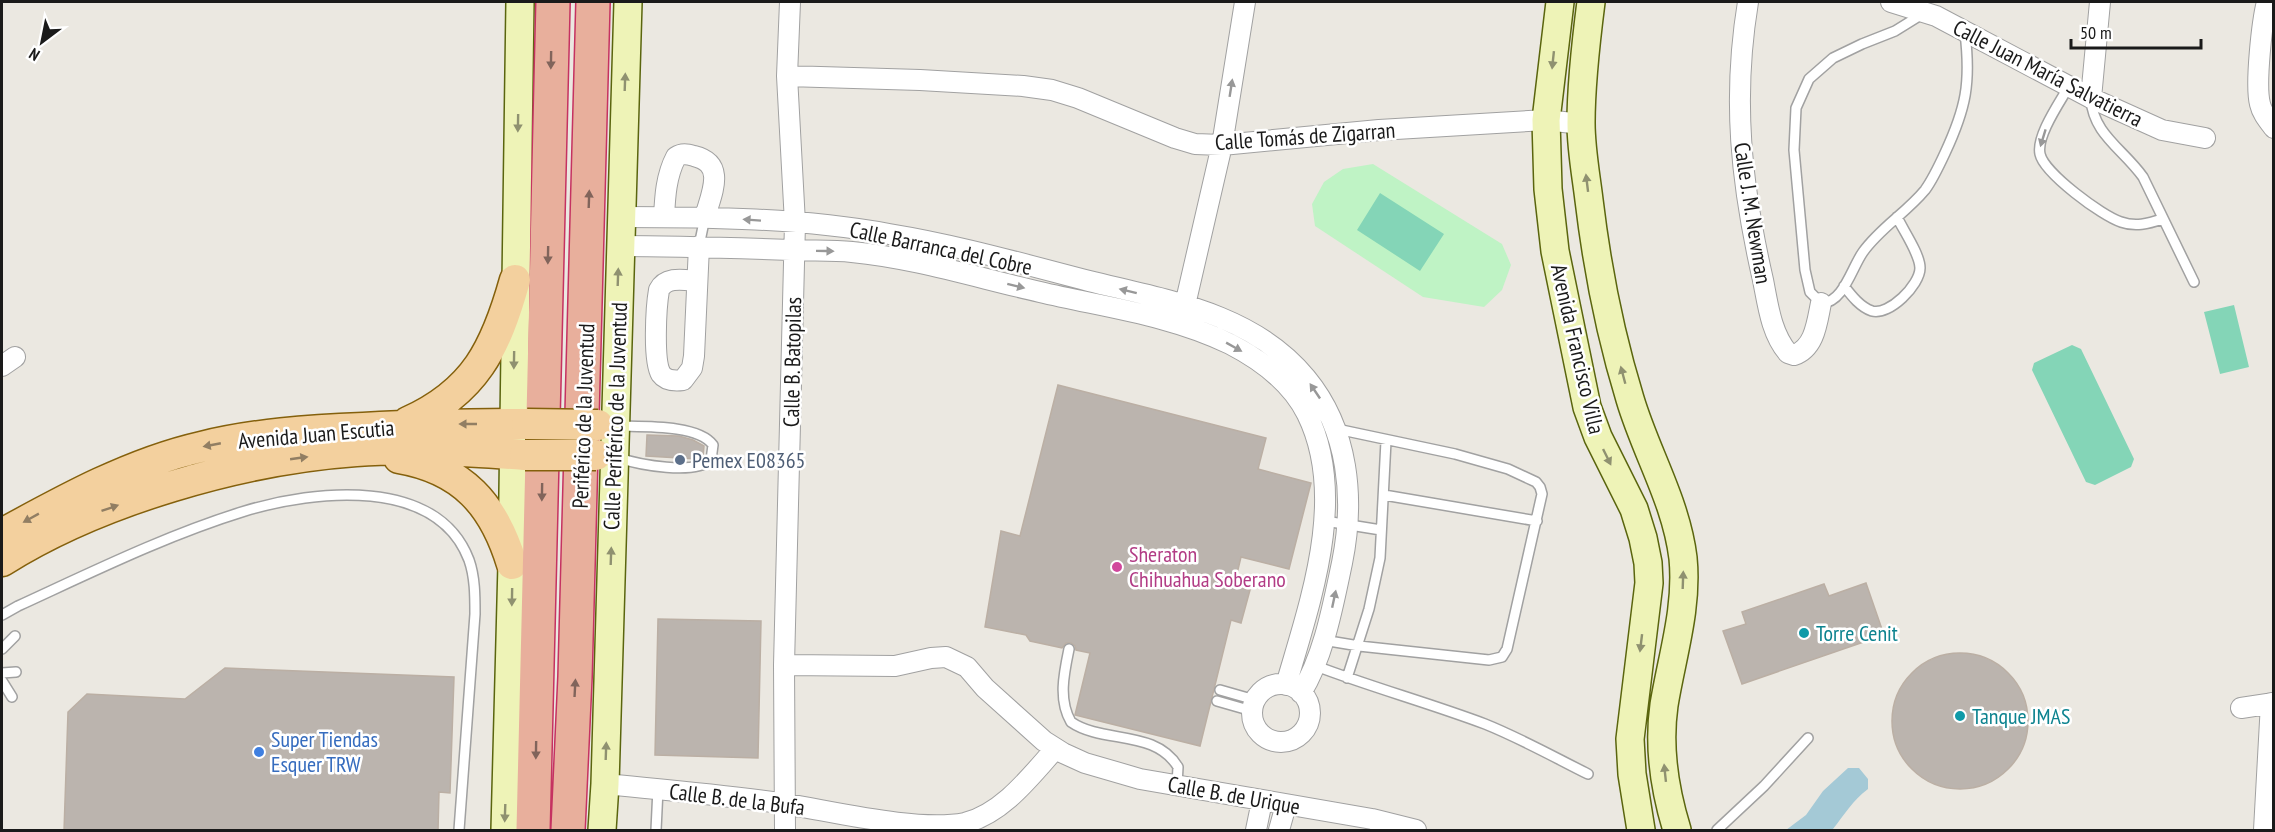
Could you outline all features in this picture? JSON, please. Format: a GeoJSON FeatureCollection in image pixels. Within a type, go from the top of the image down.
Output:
{"type":"FeatureCollection","features":[{"type":"Feature","properties":{"kind":"highway","name":"Periférico de la Juventud"},"geometry":{"type":"LineString","coordinates":[[533,831],[553,2]]}},
{"type":"Feature","properties":{"kind":"highway","name":"Periférico de la Juventud"},"geometry":{"type":"LineString","coordinates":[[568,831],[575,677],[593,2]]}},
{"type":"Feature","properties":{"kind":"main road"},"geometry":{"type":"LineString","coordinates":[[505,831],[512,564],[520,424],[515,280],[520,2]]}},
{"type":"Feature","properties":{"kind":"main road","name":"Calle Periférico de la Juventud"},"geometry":{"type":"LineString","coordinates":[[602,831],[605,784],[605,456],[621,217],[628,2]]}},
{"type":"Feature","properties":{"kind":"main road","name":"Avenida Francisco Villa"},"geometry":{"type":"LineString","coordinates":[[1560,2],[1546,120],[1548,189],[1555,251],[1587,406],[1598,437],[1634,509],[1648,563],[1649,583],[1630,739],[1632,774],[1641,831]]}},
{"type":"Feature","properties":{"kind":"main road","name":"Avenida Francisco Villa"},"geometry":{"type":"LineString","coordinates":[[1591,2],[1581,124],[1595,252],[1629,398],[1677,523],[1683,559],[1680,627],[1664,707],[1663,748],[1665,779],[1677,831]]}},
{"type":"Feature","properties":{"kind":"main road"},"geometry":{"type":"LineString","coordinates":[[397,426],[441,405],[474,372],[494,343],[504,321],[515,280]]}},
{"type":"Feature","properties":{"kind":"main road","name":"Avenida Juan Escutia"},"geometry":{"type":"LineString","coordinates":[[2,534],[86,490],[171,456],[200,447],[288,432],[397,426],[606,425]]}},
{"type":"Feature","properties":{"kind":"main road","name":"Avenida Juan Escutia"},"geometry":{"type":"LineString","coordinates":[[2,561],[92,515],[178,485],[263,464],[354,451],[428,449],[605,456]]}},
{"type":"Feature","properties":{"kind":"main road"},"geometry":{"type":"LineString","coordinates":[[354,451],[413,460],[433,467],[464,485],[483,502],[495,519],[512,564]]}},
{"type":"Feature","properties":{"kind":"main road"},"geometry":{"type":"LineString","coordinates":[[171,456],[178,485]]}},
{"type":"Feature","properties":{"kind":"street","name":"Calle B. Batopilas"},"geometry":{"type":"LineString","coordinates":[[785,831],[784,665],[795,223],[787,76],[790,2]]}},
{"type":"Feature","properties":{"kind":"street"},"geometry":{"type":"LineString","coordinates":[[1245,2],[1222,146],[1183,315],[1221,317],[1266,341],[1285,369],[1315,433],[1324,474],[1325,521],[1303,626],[1294,689]]}},
{"type":"Feature","properties":{"kind":"street","name":"Calle J. M. Newman"},"geometry":{"type":"LineString","coordinates":[[1748,2],[1740,59],[1738,95],[1746,196],[1769,308],[1778,337],[1788,353],[1794,355],[1806,347],[1813,336],[1821,303]]}},
{"type":"Feature","properties":{"kind":"street","name":"Calle Juan María Salvatierra"},"geometry":{"type":"LineString","coordinates":[[1891,2],[1933,9],[1964,31],[2091,98],[2162,130],[2205,138]]}},
{"type":"Feature","properties":{"kind":"street"},"geometry":{"type":"LineString","coordinates":[[2091,98],[2100,2]]}},
{"type":"Feature","properties":{"kind":"street"},"geometry":{"type":"LineString","coordinates":[[2267,2],[2258,88],[2264,116],[2274,128]]}},
{"type":"Feature","properties":{"kind":"street","name":"Calle Tomás de Zigarran"},"geometry":{"type":"LineString","coordinates":[[787,76],[920,80],[1052,90],[1078,98],[1174,138],[1195,144],[1222,146],[1379,130],[1546,120],[1581,124]]}},
{"type":"Feature","properties":{"kind":"street"},"geometry":{"type":"LineString","coordinates":[[664,217],[671,168],[676,158],[687,154],[709,161],[713,168],[712,188],[705,217]]}},
{"type":"Feature","properties":{"kind":"street","name":"Calle Barranca del Cobre"},"geometry":{"type":"LineString","coordinates":[[621,217],[705,217],[795,223],[886,233],[935,242],[1183,315]]}},
{"type":"Feature","properties":{"kind":"street"},"geometry":{"type":"LineString","coordinates":[[931,266],[935,242]]}},
{"type":"Feature","properties":{"kind":"street","name":"Calle Barranca del Cobre"},"geometry":{"type":"LineString","coordinates":[[619,246],[699,246],[854,252],[1183,315]]}},
{"type":"Feature","properties":{"kind":"street"},"geometry":{"type":"LineString","coordinates":[[697,281],[668,281],[660,286],[656,332],[658,365],[664,377],[669,380],[683,380],[692,368],[697,281],[699,246]]}},
{"type":"Feature","properties":{"kind":"street"},"geometry":{"type":"LineString","coordinates":[[1285,369],[1318,393],[1337,429],[1345,464],[1348,524],[1332,610],[1316,666],[1294,689]]}},
{"type":"Feature","properties":{"kind":"street","name":"Calle B. de Urique"},"geometry":{"type":"LineString","coordinates":[[784,665],[895,666],[946,657],[967,667],[985,688],[1055,749],[1085,763],[1140,779],[1372,819],[1416,831]]}},
{"type":"Feature","properties":{"kind":"street"},"geometry":{"type":"LineString","coordinates":[[1270,686],[1294,689],[1309,707],[1310,715],[1304,730],[1291,740],[1275,741],[1261,734],[1256,727],[1254,706],[1264,690],[1270,686]]}},
{"type":"Feature","properties":{"kind":"street"},"geometry":{"type":"LineString","coordinates":[[2241,708],[2272,703],[2264,831]]}},
{"type":"Feature","properties":{"kind":"street","name":"Calle B. de la Bufa"},"geometry":{"type":"LineString","coordinates":[[605,784],[785,804],[912,826],[939,828],[966,823],[988,814],[1020,788],[1055,749]]}},
{"type":"Feature","properties":{"kind":"street"},"geometry":{"type":"LineString","coordinates":[[1256,831],[1263,801]]}},
{"type":"Feature","properties":{"kind":"street"},"geometry":{"type":"LineString","coordinates":[[1280,831],[1286,805]]}},
{"type":"Feature","properties":{"kind":"lane"},"geometry":{"type":"LineString","coordinates":[[1933,9],[1895,31],[1833,58],[1809,79],[1796,108],[1794,150],[1805,270],[1810,292],[1821,303],[1833,301],[1863,252],[1879,233],[1925,190],[1930,182],[1961,115],[1968,82],[1964,31]]}},
{"type":"Feature","properties":{"kind":"lane"},"geometry":{"type":"LineString","coordinates":[[2068,86],[2040,140],[2040,154],[2044,165],[2057,179],[2119,222],[2134,225],[2149,224],[2162,219]]}},
{"type":"Feature","properties":{"kind":"lane"},"geometry":{"type":"LineString","coordinates":[[2091,98],[2092,112],[2097,124],[2106,137],[2133,162],[2143,177],[2194,282]]}},
{"type":"Feature","properties":{"kind":"lane"},"geometry":{"type":"LineString","coordinates":[[699,246],[705,217]]}},
{"type":"Feature","properties":{"kind":"lane"},"geometry":{"type":"LineString","coordinates":[[1844,286],[1866,309],[1879,312],[1891,307],[1908,292],[1919,275],[1919,261],[1897,217]]}},
{"type":"Feature","properties":{"kind":"lane"},"geometry":{"type":"LineString","coordinates":[[605,456],[645,465],[697,466],[708,463],[713,451],[713,445],[709,440],[690,432],[606,425]]}},
{"type":"Feature","properties":{"kind":"lane"},"geometry":{"type":"LineString","coordinates":[[1323,640],[1494,661],[1502,657],[1507,649],[1541,505],[1540,487],[1526,476],[1508,469],[1455,454],[1337,429]]}},
{"type":"Feature","properties":{"kind":"lane"},"geometry":{"type":"LineString","coordinates":[[1347,678],[1359,646],[1376,584],[1380,558],[1386,441]]}},
{"type":"Feature","properties":{"kind":"lane"},"geometry":{"type":"LineString","coordinates":[[2,615],[158,543],[246,510],[282,502],[369,495],[412,505],[429,512],[445,524],[462,545],[474,582],[475,614],[459,831]]}},
{"type":"Feature","properties":{"kind":"lane"},"geometry":{"type":"LineString","coordinates":[[1384,495],[1537,521]]}},
{"type":"Feature","properties":{"kind":"lane"},"geometry":{"type":"LineString","coordinates":[[1325,521],[1381,530]]}},
{"type":"Feature","properties":{"kind":"lane"},"geometry":{"type":"LineString","coordinates":[[2,649],[15,636]]}},
{"type":"Feature","properties":{"kind":"lane"},"geometry":{"type":"LineString","coordinates":[[1069,649],[1063,694],[1064,706],[1071,722],[1088,731],[1134,739],[1166,752],[1178,766],[1177,785]]}},
{"type":"Feature","properties":{"kind":"lane"},"geometry":{"type":"LineString","coordinates":[[1316,666],[1487,725],[1588,774]]}},
{"type":"Feature","properties":{"kind":"lane"},"geometry":{"type":"LineString","coordinates":[[2,673],[16,672]]}},
{"type":"Feature","properties":{"kind":"lane"},"geometry":{"type":"LineString","coordinates":[[2,681],[12,697]]}},
{"type":"Feature","properties":{"kind":"lane"},"geometry":{"type":"LineString","coordinates":[[1220,690],[1254,706]]}},
{"type":"Feature","properties":{"kind":"lane"},"geometry":{"type":"LineString","coordinates":[[1218,701],[1254,706]]}},
{"type":"Feature","properties":{"kind":"lane"},"geometry":{"type":"LineString","coordinates":[[1717,831],[1764,786],[1808,738]]}},
{"type":"Feature","properties":{"kind":"lane"},"geometry":{"type":"LineString","coordinates":[[656,831],[658,789]]}},
{"type":"Feature","properties":{"kind":"green space"},"geometry":{"type":"Polygon","coordinates":[[[1373,164],[1502,244],[1511,265],[1502,290],[1484,307],[1423,297],[1315,226],[1312,204],[1324,182],[1343,169],[1373,164]]]}},
{"type":"Feature","properties":{"kind":"green space"},"geometry":{"type":"Polygon","coordinates":[[[1380,193],[1444,234],[1420,271],[1357,230],[1380,193]]]}},
{"type":"Feature","properties":{"kind":"green space"},"geometry":{"type":"Polygon","coordinates":[[[2234,305],[2249,367],[2220,374],[2204,312],[2234,305]]]}},
{"type":"Feature","properties":{"kind":"green space"},"geometry":{"type":"Polygon","coordinates":[[[2072,345],[2081,349],[2134,459],[2131,467],[2095,485],[2086,482],[2032,370],[2034,363],[2072,345]]]}},
{"type":"Feature","properties":{"kind":"water"},"geometry":{"type":"Polygon","coordinates":[[[1848,768],[1859,768],[1868,779],[1868,789],[1853,803],[1833,829],[1786,830],[1806,815],[1823,791],[1848,768]]]}},
{"type":"Feature","properties":{"kind":"building","name":"Sheraton Chihuahua Soberano"},"geometry":{"type":"Polygon","coordinates":[[[1058,385],[1266,438],[1258,469],[1311,483],[1289,569],[1241,557],[1234,586],[1250,590],[1241,623],[1231,620],[1200,746],[1075,715],[1090,653],[1076,650],[1071,643],[1066,643],[1062,648],[1030,641],[1026,635],[985,627],[1001,531],[1020,536],[1058,385]]]}},
{"type":"Feature","properties":{"kind":"building"},"geometry":{"type":"Polygon","coordinates":[[[647,435],[679,436],[693,440],[704,446],[703,457],[697,459],[646,456],[647,435]]]}},
{"type":"Feature","properties":{"kind":"building","name":"Torre Cenit"},"geometry":{"type":"Polygon","coordinates":[[[1866,583],[1884,635],[1742,684],[1723,631],[1746,624],[1742,612],[1824,584],[1829,596],[1866,583]]]}},
{"type":"Feature","properties":{"kind":"building"},"geometry":{"type":"Polygon","coordinates":[[[658,619],[761,621],[758,758],[655,755],[658,619]]]}},
{"type":"Feature","properties":{"kind":"building","name":"Tanque JMAS"},"geometry":{"type":"Polygon","coordinates":[[[1960,653],[1986,658],[1998,664],[2008,673],[2017,683],[2023,695],[2028,721],[2023,747],[2017,759],[2008,769],[1998,778],[1986,784],[1960,789],[1934,784],[1922,778],[1912,769],[1903,759],[1897,747],[1892,721],[1897,695],[1903,683],[1912,673],[1922,664],[1934,658],[1960,653]]]}},
{"type":"Feature","properties":{"kind":"building","name":"Super Tiendas Esquer TRW"},"geometry":{"type":"Polygon","coordinates":[[[225,668],[454,677],[450,793],[439,792],[438,831],[64,831],[68,712],[87,694],[185,699],[225,668]]]}},
{"type":"Feature","properties":{"kind":"place","name":"Pemex E08365"},"geometry":{"type":"Point","coordinates":[680,460]}},
{"type":"Feature","properties":{"kind":"place","name":"Sheraton Chihuahua Soberano"},"geometry":{"type":"Point","coordinates":[1117,567]}},
{"type":"Feature","properties":{"kind":"place","name":"Torre Cenit"},"geometry":{"type":"Point","coordinates":[1804,633]}},
{"type":"Feature","properties":{"kind":"place","name":"Tanque JMAS"},"geometry":{"type":"Point","coordinates":[1960,716]}},
{"type":"Feature","properties":{"kind":"place","name":"Super Tiendas Esquer TRW"},"geometry":{"type":"Point","coordinates":[259,752]}}]}
